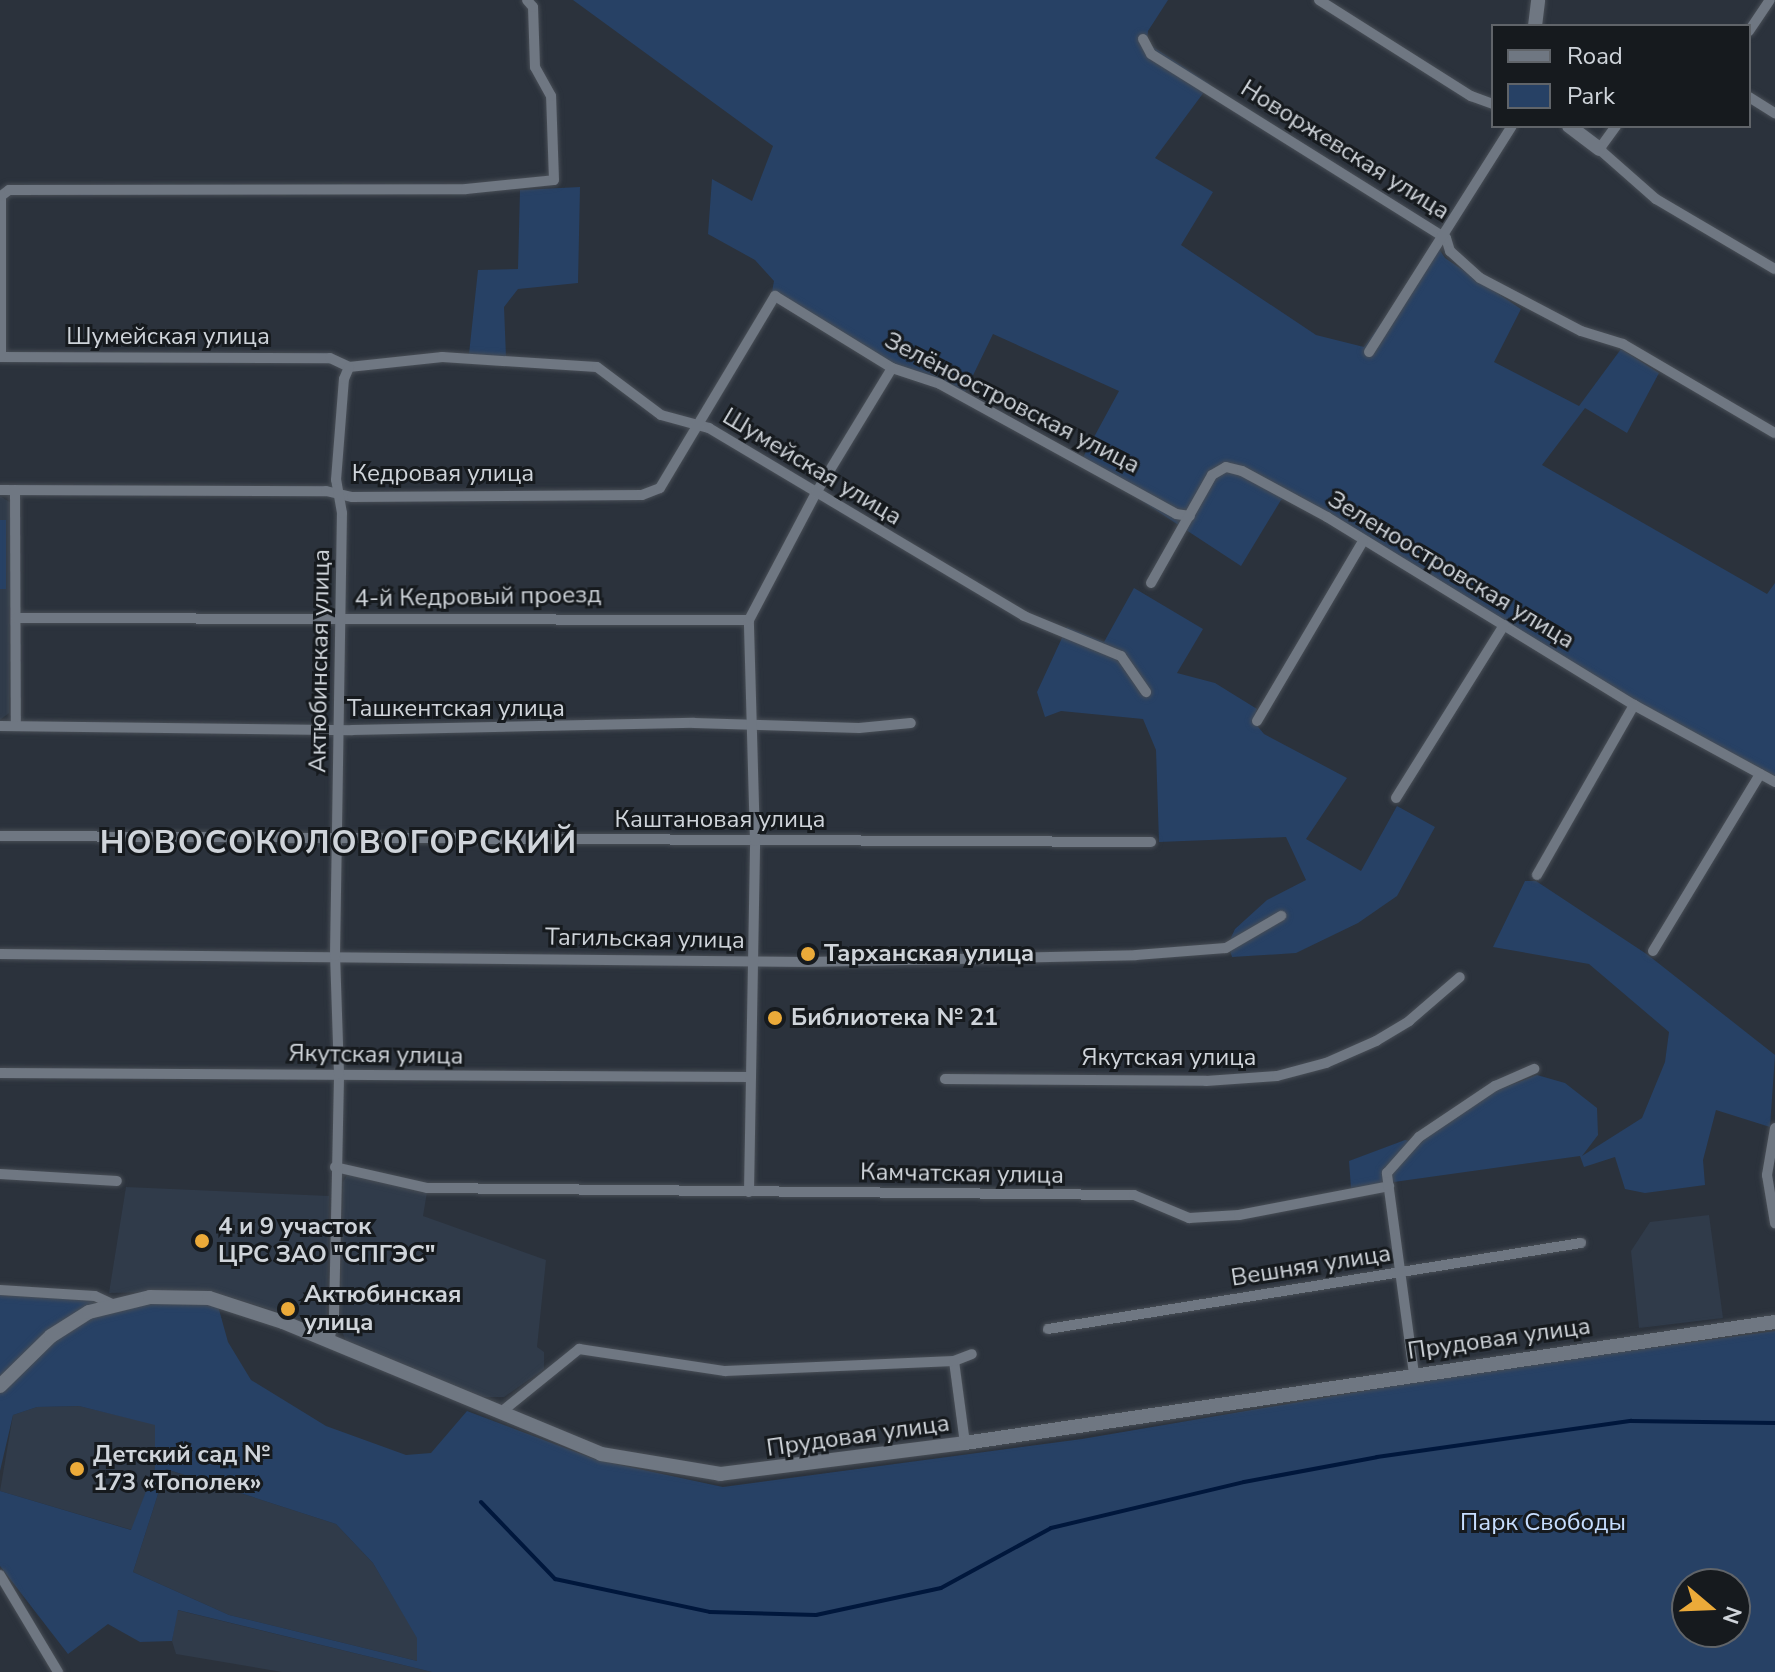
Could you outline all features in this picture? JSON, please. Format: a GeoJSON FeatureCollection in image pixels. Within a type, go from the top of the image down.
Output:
{"type":"FeatureCollection","features":[{"type":"Feature","properties":{"kind":"main road"},"geometry":{"type":"LineString","coordinates":[[1535,24],[1538,0]]}},
{"type":"Feature","properties":{"kind":"main road"},"geometry":{"type":"LineString","coordinates":[[1572,128],[1599,149]]}},
{"type":"Feature","properties":{"kind":"main road","name":"Прудовая улица"},"geometry":{"type":"LineString","coordinates":[[0,1386],[64,1327],[112,1304],[169,1295],[209,1298],[329,1342],[601,1454],[666,1469],[720,1474],[965,1443],[1775,1322]]}},
{"type":"Feature","properties":{"kind":"street","name":"Шумейская улица"},"geometry":{"type":"LineString","coordinates":[[527,0],[533,7],[535,67],[551,96],[554,180],[466,189],[9,190],[1,196],[0,357],[330,358],[349,367],[442,357],[590,365],[661,415],[698,425],[1024,616],[1121,656],[1146,692]]}},
{"type":"Feature","properties":{"kind":"street"},"geometry":{"type":"LineString","coordinates":[[1319,0],[1471,96],[1491,103]]}},
{"type":"Feature","properties":{"kind":"street"},"geometry":{"type":"LineString","coordinates":[[1751,28],[1770,0]]}},
{"type":"Feature","properties":{"kind":"street","name":"Новоржевская улица"},"geometry":{"type":"LineString","coordinates":[[1143,39],[1151,54],[1446,238],[1450,251],[1480,278],[1581,331],[1623,344],[1775,433]]}},
{"type":"Feature","properties":{"kind":"street"},"geometry":{"type":"LineString","coordinates":[[1751,98],[1775,113]]}},
{"type":"Feature","properties":{"kind":"street"},"geometry":{"type":"LineString","coordinates":[[1369,352],[1446,238],[1511,128]]}},
{"type":"Feature","properties":{"kind":"street"},"geometry":{"type":"LineString","coordinates":[[1615,128],[1599,149],[1656,199],[1775,269]]}},
{"type":"Feature","properties":{"kind":"street","name":"Зелёноостровская улица"},"geometry":{"type":"LineString","coordinates":[[775,296],[892,368],[940,384],[1176,514],[1190,516]]}},
{"type":"Feature","properties":{"kind":"street","name":"Кедровая улица"},"geometry":{"type":"LineString","coordinates":[[0,490],[642,495],[660,488],[775,296]]}},
{"type":"Feature","properties":{"kind":"street","name":"Актюбинская улица"},"geometry":{"type":"LineString","coordinates":[[329,1342],[334,1316],[339,1074],[335,956],[340,619],[338,493],[344,379],[349,367]]}},
{"type":"Feature","properties":{"kind":"street"},"geometry":{"type":"LineString","coordinates":[[749,1192],[755,841],[749,620],[816,493],[892,368]]}},
{"type":"Feature","properties":{"kind":"street","name":"Зеленоостровская улица"},"geometry":{"type":"LineString","coordinates":[[1151,583],[1212,475],[1226,467],[1281,490],[1634,705],[1775,782]]}},
{"type":"Feature","properties":{"kind":"street"},"geometry":{"type":"LineString","coordinates":[[15,490],[16,726]]}},
{"type":"Feature","properties":{"kind":"street"},"geometry":{"type":"LineString","coordinates":[[1257,721],[1363,541]]}},
{"type":"Feature","properties":{"kind":"street","name":"4-й Кедровый проезд"},"geometry":{"type":"LineString","coordinates":[[16,618],[749,620]]}},
{"type":"Feature","properties":{"kind":"street"},"geometry":{"type":"LineString","coordinates":[[1396,798],[1504,625]]}},
{"type":"Feature","properties":{"kind":"street"},"geometry":{"type":"LineString","coordinates":[[1537,875],[1555,836],[1634,705]]}},
{"type":"Feature","properties":{"kind":"street","name":"Ташкентская улица"},"geometry":{"type":"LineString","coordinates":[[0,726],[339,730],[753,725],[859,728],[911,723]]}},
{"type":"Feature","properties":{"kind":"street"},"geometry":{"type":"LineString","coordinates":[[1653,951],[1760,774]]}},
{"type":"Feature","properties":{"kind":"street","name":"Каштановая улица"},"geometry":{"type":"LineString","coordinates":[[0,836],[1151,842]]}},
{"type":"Feature","properties":{"kind":"street","name":"Тагильская улица"},"geometry":{"type":"LineString","coordinates":[[0,954],[752,960],[1210,949],[1226,948],[1281,916]]}},
{"type":"Feature","properties":{"kind":"street","name":"Якутская улица"},"geometry":{"type":"LineString","coordinates":[[945,1079],[1206,1081],[1277,1076],[1326,1063],[1376,1041],[1409,1021],[1460,977]]}},
{"type":"Feature","properties":{"kind":"street"},"geometry":{"type":"LineString","coordinates":[[1414,1374],[1387,1173],[1419,1137],[1495,1086],[1534,1069]]}},
{"type":"Feature","properties":{"kind":"street","name":"Якутская улица"},"geometry":{"type":"LineString","coordinates":[[0,1073],[751,1077]]}},
{"type":"Feature","properties":{"kind":"street"},"geometry":{"type":"LineString","coordinates":[[1775,1128],[1767,1175],[1775,1223]]}},
{"type":"Feature","properties":{"kind":"street","name":"Камчатская улица"},"geometry":{"type":"LineString","coordinates":[[335,1167],[427,1188],[1134,1195],[1189,1218],[1239,1215],[1389,1186]]}},
{"type":"Feature","properties":{"kind":"street"},"geometry":{"type":"LineString","coordinates":[[0,1174],[117,1181]]}},
{"type":"Feature","properties":{"kind":"street","name":"Вешняя улица"},"geometry":{"type":"LineString","coordinates":[[1048,1329],[1581,1243]]}},
{"type":"Feature","properties":{"kind":"street"},"geometry":{"type":"LineString","coordinates":[[0,1290],[95,1296],[112,1304]]}},
{"type":"Feature","properties":{"kind":"street"},"geometry":{"type":"LineString","coordinates":[[500,1413],[579,1349],[725,1371],[954,1361],[972,1354]]}},
{"type":"Feature","properties":{"kind":"street"},"geometry":{"type":"LineString","coordinates":[[954,1361],[965,1443]]}},
{"type":"Feature","properties":{"kind":"street"},"geometry":{"type":"LineString","coordinates":[[0,1575],[4,1594],[58,1672]]}},
{"type":"Feature","properties":{"kind":"shaded area"},"geometry":{"type":"Polygon","coordinates":[[[0,496],[11,503],[9,713],[0,720],[0,496]]]}},
{"type":"Feature","properties":{"kind":"shaded area"},"geometry":{"type":"Polygon","coordinates":[[[348,1174],[427,1192],[423,1216],[546,1260],[537,1347],[544,1352],[544,1369],[504,1397],[478,1397],[346,1341],[340,1327],[343,1182],[348,1174]]]}},
{"type":"Feature","properties":{"kind":"shaded area"},"geometry":{"type":"Polygon","coordinates":[[[126,1187],[329,1196],[327,1317],[321,1325],[210,1291],[109,1293],[126,1187]]]}},
{"type":"Feature","properties":{"kind":"shaded area"},"geometry":{"type":"Polygon","coordinates":[[[1709,1215],[1723,1318],[1639,1328],[1631,1251],[1650,1222],[1709,1215]]]}},
{"type":"Feature","properties":{"kind":"shaded area","name":"Детский сад № 173 «Тополек»"},"geometry":{"type":"Polygon","coordinates":[[[79,1406],[155,1424],[155,1468],[132,1530],[0,1491],[13,1415],[37,1407],[79,1406]]]}},
{"type":"Feature","properties":{"kind":"shaded area"},"geometry":{"type":"Polygon","coordinates":[[[166,1469],[336,1524],[373,1563],[418,1638],[417,1661],[229,1615],[133,1572],[166,1469]]]}},
{"type":"Feature","properties":{"kind":"shaded area"},"geometry":{"type":"Polygon","coordinates":[[[177,1610],[432,1672],[282,1672],[176,1654],[172,1641],[177,1610]]]}},
{"type":"Feature","properties":{"kind":"green space"},"geometry":{"type":"Polygon","coordinates":[[[573,0],[1168,0],[1148,31],[1147,43],[1210,84],[1155,158],[1213,192],[1181,245],[1316,335],[1364,347],[1437,246],[1445,258],[1521,309],[1494,362],[1579,406],[1621,349],[1659,373],[1627,433],[1585,408],[1542,465],[1767,594],[1775,583],[1775,776],[1635,701],[1298,495],[1281,500],[1241,566],[1081,461],[1119,391],[993,334],[963,396],[894,364],[772,292],[774,281],[755,260],[708,234],[712,179],[752,201],[773,146],[573,0]]]}},
{"type":"Feature","properties":{"kind":"green space"},"geometry":{"type":"Polygon","coordinates":[[[580,187],[578,283],[518,289],[504,307],[506,357],[469,354],[478,270],[518,269],[520,190],[580,187]]]}},
{"type":"Feature","properties":{"kind":"green space"},"geometry":{"type":"Polygon","coordinates":[[[0,520],[6,520],[6,589],[0,589],[0,520]]]}},
{"type":"Feature","properties":{"kind":"green space"},"geometry":{"type":"Polygon","coordinates":[[[1134,588],[1203,629],[1177,673],[1215,683],[1257,709],[1254,722],[1264,734],[1347,778],[1306,839],[1361,871],[1397,806],[1435,827],[1397,896],[1358,923],[1296,953],[1232,957],[1228,944],[1235,929],[1267,900],[1306,880],[1286,837],[1159,842],[1156,750],[1143,719],[1061,711],[1045,717],[1037,692],[1067,627],[1104,642],[1134,588]]]}},
{"type":"Feature","properties":{"kind":"green space"},"geometry":{"type":"Polygon","coordinates":[[[1525,881],[1536,881],[1648,955],[1775,1055],[1770,1127],[1716,1110],[1703,1160],[1705,1185],[1645,1193],[1625,1189],[1615,1157],[1584,1167],[1580,1156],[1351,1188],[1349,1161],[1405,1140],[1419,1143],[1495,1091],[1537,1075],[1565,1083],[1597,1108],[1598,1135],[1582,1156],[1642,1118],[1665,1062],[1669,1032],[1589,964],[1493,947],[1525,881]]]}},
{"type":"Feature","properties":{"kind":"green space"},"geometry":{"type":"Polygon","coordinates":[[[0,1295],[100,1301],[50,1329],[0,1376],[0,1295]]]}},
{"type":"Feature","properties":{"kind":"green space","name":"Парк Свободы"},"geometry":{"type":"Polygon","coordinates":[[[150,1301],[218,1306],[228,1342],[251,1380],[326,1426],[406,1455],[431,1453],[467,1411],[597,1460],[723,1487],[1082,1439],[1480,1371],[1775,1331],[1775,1672],[432,1672],[178,1610],[172,1641],[140,1642],[108,1624],[68,1654],[0,1566],[0,1491],[131,1530],[155,1468],[155,1425],[79,1406],[37,1407],[13,1415],[0,1471],[0,1393],[58,1338],[94,1316],[150,1301]],[[166,1469],[133,1572],[229,1615],[417,1661],[417,1638],[373,1563],[336,1524],[166,1469]]]}},
{"type":"Feature","properties":{"kind":"waterway"},"geometry":{"type":"LineString","coordinates":[[481,1502],[555,1579],[710,1612],[816,1615],[941,1588],[1051,1528],[1244,1482],[1377,1457],[1631,1421],[1775,1423]]}},
{"type":"Feature","properties":{"kind":"place","name":"Тарханская улица"},"geometry":{"type":"Point","coordinates":[808,954]}},
{"type":"Feature","properties":{"kind":"place","name":"Библиотека № 21"},"geometry":{"type":"Point","coordinates":[775,1018]}},
{"type":"Feature","properties":{"kind":"place","name":"4 и 9 участок ЦРС ЗАО \"СПГЭС\""},"geometry":{"type":"Point","coordinates":[202,1241]}},
{"type":"Feature","properties":{"kind":"place","name":"Актюбинская улица"},"geometry":{"type":"Point","coordinates":[288,1309]}},
{"type":"Feature","properties":{"kind":"place","name":"Детский сад № 173 «Тополек»"},"geometry":{"type":"Point","coordinates":[77,1469]}},
{"type":"Feature","properties":{"kind":"district","name":"НОВОСОКОЛОВОГОРСКИЙ"},"geometry":{"type":"Point","coordinates":[339,843]}}]}
